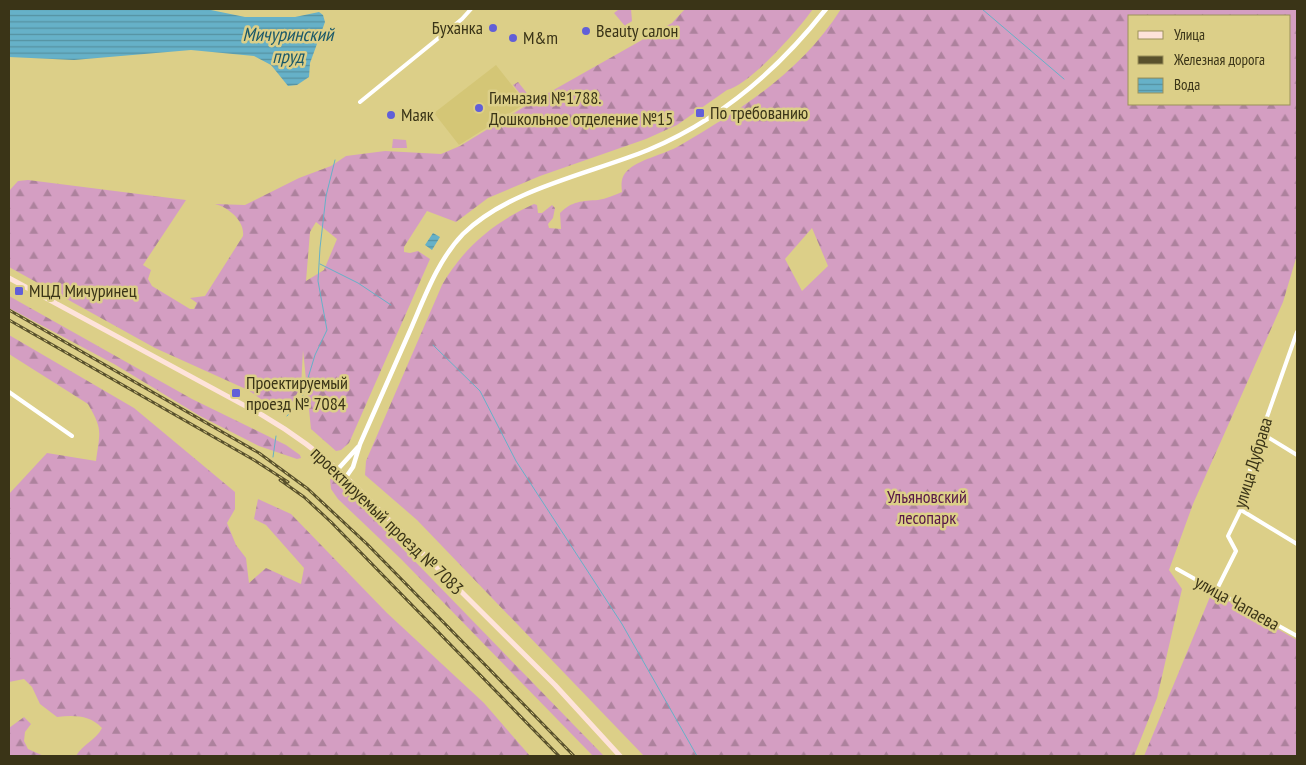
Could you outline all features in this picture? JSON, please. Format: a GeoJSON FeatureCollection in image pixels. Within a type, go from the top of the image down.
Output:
{"type":"FeatureCollection","features":[{"type":"Feature","properties":{"kind":"main road","name":"проектируемый проезд № 7083"},"geometry":{"type":"LineString","coordinates":[[9,278],[284,428],[338,469],[555,685],[620,756]]}},
{"type":"Feature","properties":{"kind":"street"},"geometry":{"type":"LineString","coordinates":[[360,102],[464,17],[471,9]]}},
{"type":"Feature","properties":{"kind":"street"},"geometry":{"type":"LineString","coordinates":[[346,477],[353,467],[360,444],[436,274],[463,235],[491,213],[514,201],[647,150],[701,123],[740,97],[764,77],[787,56],[826,9]]}},
{"type":"Feature","properties":{"kind":"street","name":"улица Дубрава"},"geometry":{"type":"LineString","coordinates":[[1216,591],[1236,551],[1228,536],[1246,498],[1251,462],[1297,335]]}},
{"type":"Feature","properties":{"kind":"street"},"geometry":{"type":"LineString","coordinates":[[9,392],[72,436]]}},
{"type":"Feature","properties":{"kind":"street"},"geometry":{"type":"LineString","coordinates":[[1261,433],[1297,455]]}},
{"type":"Feature","properties":{"kind":"street"},"geometry":{"type":"LineString","coordinates":[[338,469],[360,444]]}},
{"type":"Feature","properties":{"kind":"street"},"geometry":{"type":"LineString","coordinates":[[1241,510],[1297,544]]}},
{"type":"Feature","properties":{"kind":"street","name":"улица Чапаева"},"geometry":{"type":"LineString","coordinates":[[1177,569],[1297,636]]}},
{"type":"Feature","properties":{"kind":"shaded area","name":"Гимназия №1788. Дошкольное отделение №15"},"geometry":{"type":"Polygon","coordinates":[[[496,65],[526,103],[459,145],[434,113],[496,65]]]}},
{"type":"Feature","properties":{"kind":"green space"},"geometry":{"type":"Polygon","coordinates":[[[631,9],[632,21],[625,26],[614,13],[618,10],[631,9]]]}},
{"type":"Feature","properties":{"kind":"green space"},"geometry":{"type":"Polygon","coordinates":[[[685,9],[813,9],[797,30],[761,67],[737,86],[727,90],[677,125],[646,139],[540,176],[488,198],[456,222],[427,211],[404,247],[404,252],[418,251],[430,259],[349,443],[341,450],[336,451],[311,429],[303,350],[301,387],[284,415],[248,390],[155,348],[9,267],[9,191],[18,181],[28,180],[186,200],[143,265],[151,270],[148,279],[152,286],[190,309],[194,309],[197,303],[190,298],[205,296],[243,236],[241,225],[235,216],[225,208],[215,204],[245,205],[299,178],[331,166],[346,156],[385,151],[441,154],[460,146],[527,105],[672,23],[685,9]],[[316,222],[310,232],[306,281],[324,270],[337,239],[316,222]]]}},
{"type":"Feature","properties":{"kind":"green space","name":"Ульяновский лесопарк"},"geometry":{"type":"Polygon","coordinates":[[[841,9],[1297,9],[1297,255],[1283,302],[1193,504],[1169,570],[1182,589],[1157,698],[1134,756],[644,756],[417,520],[365,475],[366,461],[442,285],[470,247],[506,219],[534,204],[537,205],[538,213],[542,213],[552,205],[555,208],[553,218],[548,224],[549,228],[561,229],[560,213],[569,206],[582,201],[604,199],[622,192],[625,173],[632,167],[679,146],[725,118],[769,87],[808,51],[841,9]],[[812,228],[785,259],[802,291],[828,266],[812,228]]]}},
{"type":"Feature","properties":{"kind":"green space"},"geometry":{"type":"Polygon","coordinates":[[[518,82],[530,97],[526,101],[513,85],[518,82]]]}},
{"type":"Feature","properties":{"kind":"green space"},"geometry":{"type":"Polygon","coordinates":[[[393,139],[406,140],[407,148],[392,148],[393,139]]]}},
{"type":"Feature","properties":{"kind":"green space"},"geometry":{"type":"Polygon","coordinates":[[[9,296],[192,399],[286,445],[300,455],[301,458],[297,459],[259,446],[200,416],[114,364],[9,308],[9,296]]]}},
{"type":"Feature","properties":{"kind":"green space"},"geometry":{"type":"Polygon","coordinates":[[[9,335],[134,408],[235,492],[235,509],[227,523],[236,545],[246,558],[249,583],[266,568],[301,584],[304,568],[266,525],[254,519],[258,499],[291,514],[387,613],[484,703],[530,756],[76,756],[102,728],[87,718],[57,717],[40,704],[32,687],[24,679],[9,682],[9,494],[47,453],[96,461],[99,431],[88,404],[9,354],[9,335]]]}},
{"type":"Feature","properties":{"kind":"green space"},"geometry":{"type":"Polygon","coordinates":[[[334,478],[604,756],[593,756],[401,559],[338,499],[331,489],[330,479],[334,478]]]}},
{"type":"Feature","properties":{"kind":"green space"},"geometry":{"type":"Polygon","coordinates":[[[1212,592],[1297,640],[1297,756],[1144,756],[1212,592]]]}},
{"type":"Feature","properties":{"kind":"green space"},"geometry":{"type":"Polygon","coordinates":[[[24,717],[31,724],[25,732],[24,741],[28,749],[44,756],[9,756],[9,728],[24,717]]]}},
{"type":"Feature","properties":{"kind":"water","name":"Мичуринский пруд"},"geometry":{"type":"Polygon","coordinates":[[[9,9],[206,9],[245,17],[295,17],[319,12],[323,15],[325,22],[310,63],[309,77],[297,85],[288,86],[271,65],[254,56],[191,50],[74,60],[9,57],[9,9]]]}},
{"type":"Feature","properties":{"kind":"water"},"geometry":{"type":"Polygon","coordinates":[[[433,233],[440,237],[432,250],[425,245],[433,233]]]}},
{"type":"Feature","properties":{"kind":"waterway"},"geometry":{"type":"LineString","coordinates":[[982,9],[1064,79]]}},
{"type":"Feature","properties":{"kind":"waterway"},"geometry":{"type":"LineString","coordinates":[[287,416],[301,401],[315,355],[327,330],[318,281],[326,196],[335,160]]}},
{"type":"Feature","properties":{"kind":"waterway"},"geometry":{"type":"LineString","coordinates":[[320,264],[358,283],[391,305]]}},
{"type":"Feature","properties":{"kind":"waterway"},"geometry":{"type":"LineString","coordinates":[[433,345],[480,391],[516,461],[622,624],[697,756]]}},
{"type":"Feature","properties":{"kind":"waterway"},"geometry":{"type":"LineString","coordinates":[[273,457],[276,436]]}},
{"type":"Feature","properties":{"kind":"railway"},"geometry":{"type":"LineString","coordinates":[[9,310],[259,453],[308,489],[367,544],[574,756]]}},
{"type":"Feature","properties":{"kind":"railway"},"geometry":{"type":"LineString","coordinates":[[9,320],[254,460],[288,482]]}},
{"type":"Feature","properties":{"kind":"railway"},"geometry":{"type":"LineString","coordinates":[[280,480],[304,497],[331,522],[559,756]]}},
{"type":"Feature","properties":{"kind":"place","name":"Буханка"},"geometry":{"type":"Point","coordinates":[493,28]}},
{"type":"Feature","properties":{"kind":"place","name":"Beauty салон"},"geometry":{"type":"Point","coordinates":[586,31]}},
{"type":"Feature","properties":{"kind":"place","name":"M&m"},"geometry":{"type":"Point","coordinates":[513,38]}},
{"type":"Feature","properties":{"kind":"place","name":"Гимназия №1788. Дошкольное отделение №15"},"geometry":{"type":"Point","coordinates":[479,108]}},
{"type":"Feature","properties":{"kind":"place","name":"По требованию"},"geometry":{"type":"Point","coordinates":[700,113]}},
{"type":"Feature","properties":{"kind":"place","name":"Маяк"},"geometry":{"type":"Point","coordinates":[391,115]}},
{"type":"Feature","properties":{"kind":"place","name":"МЦД Мичуринец"},"geometry":{"type":"Point","coordinates":[19,291]}},
{"type":"Feature","properties":{"kind":"place","name":"Проектируемый проезд № 7084"},"geometry":{"type":"Point","coordinates":[236,393]}}]}
